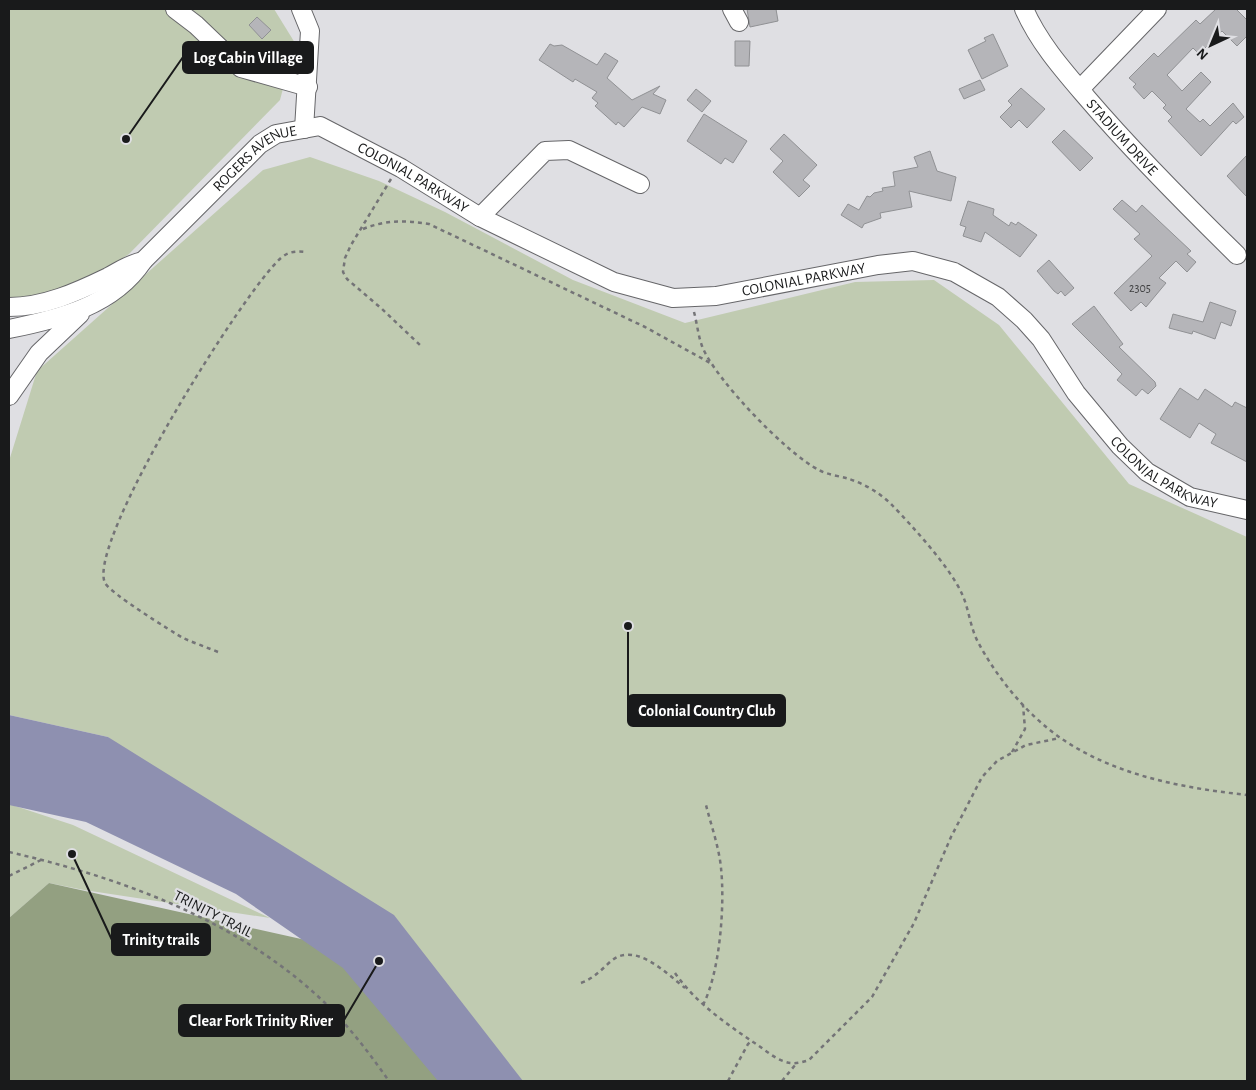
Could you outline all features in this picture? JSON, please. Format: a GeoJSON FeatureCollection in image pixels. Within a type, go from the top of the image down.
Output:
{"type":"FeatureCollection","features":[{"type":"Feature","properties":{"kind":"street"},"geometry":{"type":"LineString","coordinates":[[175,9],[196,25],[241,68],[308,88]]}},
{"type":"Feature","properties":{"kind":"street","name":"ROGERS AVENUE"},"geometry":{"type":"LineString","coordinates":[[9,329],[56,319],[89,306],[120,286],[135,273],[143,261],[260,144],[276,134],[304,129],[310,31],[301,9]]}},
{"type":"Feature","properties":{"kind":"street","name":"STADIUM DRIVE"},"geometry":{"type":"LineString","coordinates":[[1024,9],[1032,27],[1080,90],[1122,137],[1237,254]]}},
{"type":"Feature","properties":{"kind":"street"},"geometry":{"type":"LineString","coordinates":[[1080,90],[1157,9]]}},
{"type":"Feature","properties":{"kind":"street","name":"COLONIAL PARKWAY"},"geometry":{"type":"LineString","coordinates":[[304,129],[320,126],[332,130],[480,217],[614,282],[673,298],[691,298],[878,265],[913,261],[954,272],[998,297],[1024,320],[1042,339],[1076,393],[1120,446],[1147,472],[1190,496],[1247,510]]}},
{"type":"Feature","properties":{"kind":"street"},"geometry":{"type":"LineString","coordinates":[[480,217],[546,151],[569,150],[640,184]]}},
{"type":"Feature","properties":{"kind":"street","name":"ROGERS AVENUE"},"geometry":{"type":"LineString","coordinates":[[9,306],[25,307],[51,301],[110,276],[127,264],[143,261]]}},
{"type":"Feature","properties":{"kind":"street"},"geometry":{"type":"LineString","coordinates":[[9,396],[39,353],[89,306]]}},
{"type":"Feature","properties":{"kind":"path"},"geometry":{"type":"LineString","coordinates":[[396,166],[363,229],[348,252],[343,272],[347,279],[422,347]]}},
{"type":"Feature","properties":{"kind":"path"},"geometry":{"type":"LineString","coordinates":[[363,229],[377,223],[411,221],[429,224],[645,326],[713,365]]}},
{"type":"Feature","properties":{"kind":"path"},"geometry":{"type":"LineString","coordinates":[[218,652],[182,637],[118,595],[105,584],[103,568],[116,525],[176,410],[230,324],[282,257],[294,251],[306,252]]}},
{"type":"Feature","properties":{"kind":"path"},"geometry":{"type":"LineString","coordinates":[[691,298],[702,347],[713,365],[749,408],[794,454],[820,471],[869,487],[891,504],[941,562],[962,594],[977,641],[1003,680],[1023,705],[1060,738],[1082,751],[1131,773],[1195,789],[1247,796]]}},
{"type":"Feature","properties":{"kind":"path"},"geometry":{"type":"LineString","coordinates":[[1011,754],[1025,730],[1023,705]]}},
{"type":"Feature","properties":{"kind":"path"},"geometry":{"type":"LineString","coordinates":[[582,983],[592,979],[610,961],[626,954],[637,955],[649,961],[687,990],[726,1025],[783,1062],[796,1064],[809,1060],[872,997],[914,923],[951,837],[982,777],[997,761],[1026,745],[1060,738]]}},
{"type":"Feature","properties":{"kind":"path"},"geometry":{"type":"LineString","coordinates":[[703,1005],[715,978],[722,891],[721,867],[706,805]]}},
{"type":"Feature","properties":{"kind":"path","name":"TRINITY TRAIL"},"geometry":{"type":"LineString","coordinates":[[9,852],[43,859],[139,890],[239,937],[274,960],[324,1003],[389,1081]]}},
{"type":"Feature","properties":{"kind":"path"},"geometry":{"type":"LineString","coordinates":[[9,876],[43,859]]}},
{"type":"Feature","properties":{"kind":"path"},"geometry":{"type":"LineString","coordinates":[[675,973],[687,990]]}},
{"type":"Feature","properties":{"kind":"path"},"geometry":{"type":"LineString","coordinates":[[728,1081],[748,1044],[752,1041]]}},
{"type":"Feature","properties":{"kind":"path"},"geometry":{"type":"LineString","coordinates":[[782,1081],[796,1064]]}},
{"type":"Feature","properties":{"kind":"green space"},"geometry":{"type":"Polygon","coordinates":[[[9,9],[274,9],[295,43],[280,100],[129,254],[97,276],[64,292],[9,300],[9,9]]]}},
{"type":"Feature","properties":{"kind":"green space"},"geometry":{"type":"Polygon","coordinates":[[[310,157],[379,181],[445,212],[573,280],[685,323],[855,282],[934,280],[999,325],[1129,484],[1247,537],[1247,1081],[523,1081],[108,737],[9,715],[9,461],[37,371],[263,170],[310,157]]]}},
{"type":"Feature","properties":{"kind":"green space"},"geometry":{"type":"Polygon","coordinates":[[[9,804],[73,825],[270,918],[49,883],[9,918],[9,804]]]}},
{"type":"Feature","properties":{"kind":"green space"},"geometry":{"type":"Polygon","coordinates":[[[49,883],[355,951],[441,1081],[9,1081],[9,918],[49,883]]]}},
{"type":"Feature","properties":{"kind":"water"},"geometry":{"type":"Polygon","coordinates":[[[9,715],[108,737],[394,915],[523,1081],[438,1081],[343,968],[236,894],[86,822],[9,805],[9,715]]]}},
{"type":"Feature","properties":{"kind":"building"},"geometry":{"type":"Polygon","coordinates":[[[747,9],[776,9],[778,21],[750,27],[747,9]]]}},
{"type":"Feature","properties":{"kind":"building"},"geometry":{"type":"Polygon","coordinates":[[[1216,9],[1236,9],[1247,20],[1247,36],[1237,46],[1222,31],[1199,54],[1193,48],[1167,75],[1182,91],[1201,72],[1211,82],[1186,109],[1200,122],[1203,119],[1210,126],[1233,103],[1244,117],[1236,124],[1233,121],[1201,156],[1168,121],[1172,117],[1163,108],[1166,105],[1152,91],[1144,99],[1133,87],[1136,84],[1129,78],[1154,53],[1158,57],[1196,20],[1200,24],[1216,9]]]}},
{"type":"Feature","properties":{"kind":"building"},"geometry":{"type":"Polygon","coordinates":[[[257,17],[271,30],[262,39],[249,25],[257,17]]]}},
{"type":"Feature","properties":{"kind":"building"},"geometry":{"type":"Polygon","coordinates":[[[993,34],[1008,66],[982,79],[968,50],[986,41],[984,38],[993,34]]]}},
{"type":"Feature","properties":{"kind":"building"},"geometry":{"type":"Polygon","coordinates":[[[735,41],[750,41],[749,66],[735,66],[735,41]]]}},
{"type":"Feature","properties":{"kind":"building"},"geometry":{"type":"Polygon","coordinates":[[[550,44],[554,46],[562,45],[597,65],[605,53],[618,61],[607,78],[632,100],[660,86],[653,94],[666,100],[660,114],[642,107],[624,127],[618,122],[616,125],[595,106],[598,103],[592,98],[597,92],[575,79],[573,82],[539,60],[550,44]]]}},
{"type":"Feature","properties":{"kind":"building"},"geometry":{"type":"Polygon","coordinates":[[[980,80],[985,90],[964,99],[959,89],[980,80]]]}},
{"type":"Feature","properties":{"kind":"building"},"geometry":{"type":"Polygon","coordinates":[[[1021,88],[1045,109],[1027,128],[1019,120],[1011,128],[1000,117],[1012,105],[1008,101],[1021,88]]]}},
{"type":"Feature","properties":{"kind":"building"},"geometry":{"type":"Polygon","coordinates":[[[696,89],[711,101],[702,112],[687,100],[696,89]]]}},
{"type":"Feature","properties":{"kind":"building"},"geometry":{"type":"Polygon","coordinates":[[[704,114],[747,141],[733,163],[725,158],[721,164],[687,141],[704,114]]]}},
{"type":"Feature","properties":{"kind":"building"},"geometry":{"type":"Polygon","coordinates":[[[1064,130],[1093,158],[1080,171],[1052,142],[1064,130]]]}},
{"type":"Feature","properties":{"kind":"building"},"geometry":{"type":"Polygon","coordinates":[[[784,134],[817,165],[803,180],[810,186],[799,197],[773,172],[783,161],[770,149],[784,134]]]}},
{"type":"Feature","properties":{"kind":"building"},"geometry":{"type":"Polygon","coordinates":[[[930,151],[937,171],[956,177],[951,201],[909,191],[912,207],[880,213],[881,218],[864,224],[862,228],[841,215],[848,204],[859,210],[867,196],[870,197],[874,193],[883,191],[882,188],[895,186],[893,172],[918,167],[914,157],[930,151]]]}},
{"type":"Feature","properties":{"kind":"building"},"geometry":{"type":"Polygon","coordinates":[[[1247,155],[1247,197],[1227,176],[1247,155]]]}},
{"type":"Feature","properties":{"kind":"building"},"geometry":{"type":"Polygon","coordinates":[[[1122,200],[1136,212],[1142,205],[1191,251],[1187,254],[1196,262],[1187,272],[1176,261],[1159,278],[1166,283],[1146,307],[1141,302],[1131,311],[1114,293],[1152,256],[1134,239],[1140,234],[1113,209],[1122,200]]]}},
{"type":"Feature","properties":{"kind":"building"},"geometry":{"type":"Polygon","coordinates":[[[968,201],[994,209],[993,215],[1009,226],[1011,222],[1016,225],[1018,222],[1037,235],[1020,257],[985,232],[981,242],[963,236],[966,227],[960,225],[968,201]]]}},
{"type":"Feature","properties":{"kind":"building"},"geometry":{"type":"Polygon","coordinates":[[[1049,260],[1074,288],[1065,296],[1061,291],[1058,294],[1054,291],[1037,271],[1049,260]]]}},
{"type":"Feature","properties":{"kind":"building"},"geometry":{"type":"Polygon","coordinates":[[[1210,302],[1236,311],[1231,326],[1221,322],[1215,339],[1193,331],[1192,334],[1169,328],[1173,314],[1203,322],[1210,302]]]}},
{"type":"Feature","properties":{"kind":"building"},"geometry":{"type":"Polygon","coordinates":[[[1094,306],[1123,344],[1119,347],[1155,382],[1156,386],[1148,394],[1142,389],[1136,396],[1117,380],[1122,374],[1072,324],[1094,306]]]}},
{"type":"Feature","properties":{"kind":"building"},"geometry":{"type":"Polygon","coordinates":[[[1180,388],[1198,400],[1205,389],[1232,407],[1235,402],[1247,408],[1247,462],[1211,443],[1216,434],[1199,423],[1190,438],[1160,419],[1180,388]]]}},
{"type":"Feature","properties":{"kind":"place","name":"Log Cabin Village"},"geometry":{"type":"Point","coordinates":[126,139]}},
{"type":"Feature","properties":{"kind":"place","name":"Colonial Country Club"},"geometry":{"type":"Point","coordinates":[628,626]}},
{"type":"Feature","properties":{"kind":"place","name":"Trinity trails"},"geometry":{"type":"Point","coordinates":[72,854]}},
{"type":"Feature","properties":{"kind":"place","name":"Clear Fork Trinity River"},"geometry":{"type":"Point","coordinates":[379,961]}}]}
